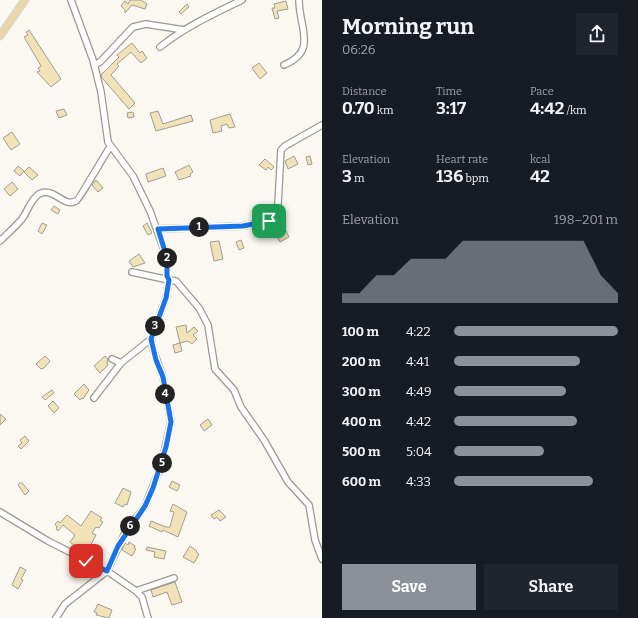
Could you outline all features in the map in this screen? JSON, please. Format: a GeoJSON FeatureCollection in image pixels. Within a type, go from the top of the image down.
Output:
{"type":"FeatureCollection","features":[{"type":"Feature","properties":{"kind":"main road"},"geometry":{"type":"LineString","coordinates":[[0,36],[25,0]]}},
{"type":"Feature","properties":{"kind":"street"},"geometry":{"type":"LineString","coordinates":[[71,0],[94,65],[110,147],[125,165],[138,186],[158,229],[167,258],[167,276],[169,280],[166,298],[151,339],[121,363],[94,398]]}},
{"type":"Feature","properties":{"kind":"street"},"geometry":{"type":"LineString","coordinates":[[160,47],[184,30],[242,0]]}},
{"type":"Feature","properties":{"kind":"street"},"geometry":{"type":"LineString","coordinates":[[284,65],[299,58],[304,47],[299,0]]}},
{"type":"Feature","properties":{"kind":"street"},"geometry":{"type":"LineString","coordinates":[[94,65],[100,62],[133,27],[146,24],[184,30]]}},
{"type":"Feature","properties":{"kind":"street"},"geometry":{"type":"LineString","coordinates":[[158,229],[243,226],[269,221],[274,216],[278,204],[281,150],[285,146],[322,125]]}},
{"type":"Feature","properties":{"kind":"street"},"geometry":{"type":"LineString","coordinates":[[0,241],[22,219],[33,199],[39,194],[52,193],[66,202],[72,203],[80,198],[91,176],[110,147]]}},
{"type":"Feature","properties":{"kind":"street"},"geometry":{"type":"LineString","coordinates":[[132,272],[176,281],[199,308],[208,325],[216,369],[234,390],[241,407],[264,440],[288,482],[309,504],[315,540],[322,559]]}},
{"type":"Feature","properties":{"kind":"street"},"geometry":{"type":"LineString","coordinates":[[56,618],[65,604],[107,571],[125,533],[145,506],[159,474],[171,422],[163,377],[156,360],[151,339]]}},
{"type":"Feature","properties":{"kind":"street"},"geometry":{"type":"LineString","coordinates":[[112,359],[121,363]]}},
{"type":"Feature","properties":{"kind":"street"},"geometry":{"type":"LineString","coordinates":[[0,512],[48,541],[107,571],[136,591],[142,597],[148,618]]}},
{"type":"Feature","properties":{"kind":"street"},"geometry":{"type":"LineString","coordinates":[[136,591],[174,578]]}},
{"type":"Feature","properties":{"kind":"building"},"geometry":{"type":"Polygon","coordinates":[[[130,0],[141,0],[147,4],[145,9],[132,5],[125,13],[125,10],[121,6],[125,1],[128,4],[130,0]]]}},
{"type":"Feature","properties":{"kind":"building"},"geometry":{"type":"Polygon","coordinates":[[[286,1],[288,9],[277,11],[279,18],[275,19],[272,8],[275,8],[274,4],[286,1]]]}},
{"type":"Feature","properties":{"kind":"building"},"geometry":{"type":"Polygon","coordinates":[[[187,4],[189,7],[181,14],[179,12],[187,4]]]}},
{"type":"Feature","properties":{"kind":"building"},"geometry":{"type":"Polygon","coordinates":[[[29,30],[61,79],[51,87],[37,72],[40,71],[38,68],[41,66],[24,37],[28,35],[26,32],[29,30]]]}},
{"type":"Feature","properties":{"kind":"building"},"geometry":{"type":"Polygon","coordinates":[[[132,43],[140,53],[142,51],[147,58],[141,63],[131,52],[117,64],[119,66],[111,75],[135,103],[129,109],[101,75],[119,57],[117,55],[132,43]]]}},
{"type":"Feature","properties":{"kind":"building"},"geometry":{"type":"Polygon","coordinates":[[[259,63],[267,73],[260,79],[252,68],[259,63]]]}},
{"type":"Feature","properties":{"kind":"building"},"geometry":{"type":"Polygon","coordinates":[[[64,109],[67,115],[59,118],[56,111],[64,109]]]}},
{"type":"Feature","properties":{"kind":"building"},"geometry":{"type":"Polygon","coordinates":[[[158,111],[163,124],[191,115],[193,121],[156,131],[150,113],[158,111]]]}},
{"type":"Feature","properties":{"kind":"building"},"geometry":{"type":"Polygon","coordinates":[[[133,112],[134,117],[128,118],[127,113],[133,112]]]}},
{"type":"Feature","properties":{"kind":"building"},"geometry":{"type":"Polygon","coordinates":[[[230,114],[235,127],[229,128],[227,124],[221,126],[222,131],[213,133],[210,120],[230,114]]]}},
{"type":"Feature","properties":{"kind":"building"},"geometry":{"type":"Polygon","coordinates":[[[12,132],[20,144],[11,150],[3,138],[12,132]]]}},
{"type":"Feature","properties":{"kind":"building"},"geometry":{"type":"Polygon","coordinates":[[[294,156],[298,164],[288,169],[285,161],[294,156]]]}},
{"type":"Feature","properties":{"kind":"building"},"geometry":{"type":"Polygon","coordinates":[[[310,156],[312,164],[308,165],[306,157],[310,156]]]}},
{"type":"Feature","properties":{"kind":"building"},"geometry":{"type":"Polygon","coordinates":[[[265,159],[274,167],[271,170],[268,167],[266,170],[259,165],[265,159]]]}},
{"type":"Feature","properties":{"kind":"building"},"geometry":{"type":"Polygon","coordinates":[[[189,165],[193,172],[190,174],[191,176],[179,180],[175,172],[189,165]]]}},
{"type":"Feature","properties":{"kind":"building"},"geometry":{"type":"Polygon","coordinates":[[[18,166],[24,171],[20,176],[14,171],[18,166]]]}},
{"type":"Feature","properties":{"kind":"building"},"geometry":{"type":"Polygon","coordinates":[[[29,167],[38,175],[32,180],[24,172],[29,167]]]}},
{"type":"Feature","properties":{"kind":"building"},"geometry":{"type":"Polygon","coordinates":[[[163,168],[166,176],[148,182],[146,174],[163,168]]]}},
{"type":"Feature","properties":{"kind":"building"},"geometry":{"type":"Polygon","coordinates":[[[96,180],[103,188],[98,192],[92,185],[96,180]]]}},
{"type":"Feature","properties":{"kind":"building"},"geometry":{"type":"Polygon","coordinates":[[[12,182],[18,189],[10,196],[4,189],[12,182]]]}},
{"type":"Feature","properties":{"kind":"building"},"geometry":{"type":"Polygon","coordinates":[[[54,206],[60,210],[58,214],[51,210],[54,206]]]}},
{"type":"Feature","properties":{"kind":"building"},"geometry":{"type":"Polygon","coordinates":[[[42,223],[47,225],[42,234],[38,231],[42,223]]]}},
{"type":"Feature","properties":{"kind":"building"},"geometry":{"type":"Polygon","coordinates":[[[147,223],[152,233],[148,235],[143,226],[147,223]]]}},
{"type":"Feature","properties":{"kind":"building"},"geometry":{"type":"Polygon","coordinates":[[[286,231],[289,237],[280,242],[277,236],[286,231]]]}},
{"type":"Feature","properties":{"kind":"building"},"geometry":{"type":"Polygon","coordinates":[[[241,240],[244,248],[239,250],[236,242],[241,240]]]}},
{"type":"Feature","properties":{"kind":"building"},"geometry":{"type":"Polygon","coordinates":[[[219,241],[223,259],[214,261],[210,242],[219,241]]]}},
{"type":"Feature","properties":{"kind":"building"},"geometry":{"type":"Polygon","coordinates":[[[139,254],[145,263],[133,267],[129,261],[139,254]]]}},
{"type":"Feature","properties":{"kind":"building"},"geometry":{"type":"Polygon","coordinates":[[[186,325],[187,333],[194,327],[198,331],[193,335],[197,339],[192,344],[188,341],[180,343],[176,327],[186,325]]]}},
{"type":"Feature","properties":{"kind":"building"},"geometry":{"type":"Polygon","coordinates":[[[180,343],[182,351],[175,353],[173,345],[180,343]]]}},
{"type":"Feature","properties":{"kind":"building"},"geometry":{"type":"Polygon","coordinates":[[[45,356],[50,361],[44,368],[41,369],[36,364],[45,356]]]}},
{"type":"Feature","properties":{"kind":"building"},"geometry":{"type":"Polygon","coordinates":[[[105,356],[108,359],[108,365],[100,373],[94,366],[105,356]]]}},
{"type":"Feature","properties":{"kind":"building"},"geometry":{"type":"Polygon","coordinates":[[[84,384],[89,390],[83,399],[82,398],[80,400],[74,394],[84,384]]]}},
{"type":"Feature","properties":{"kind":"building"},"geometry":{"type":"Polygon","coordinates":[[[52,390],[54,393],[45,400],[42,397],[52,390]]]}},
{"type":"Feature","properties":{"kind":"building"},"geometry":{"type":"Polygon","coordinates":[[[53,401],[59,408],[54,413],[48,406],[53,401]]]}},
{"type":"Feature","properties":{"kind":"building"},"geometry":{"type":"Polygon","coordinates":[[[0,414],[6,419],[0,425],[0,414]]]}},
{"type":"Feature","properties":{"kind":"building"},"geometry":{"type":"Polygon","coordinates":[[[208,419],[212,425],[204,431],[200,425],[208,419]]]}},
{"type":"Feature","properties":{"kind":"building"},"geometry":{"type":"Polygon","coordinates":[[[25,436],[29,441],[21,449],[18,446],[22,443],[20,440],[25,436]]]}},
{"type":"Feature","properties":{"kind":"building"},"geometry":{"type":"Polygon","coordinates":[[[172,481],[180,485],[177,491],[169,487],[172,481]]]}},
{"type":"Feature","properties":{"kind":"building"},"geometry":{"type":"Polygon","coordinates":[[[21,482],[29,491],[25,495],[18,485],[21,482]]]}},
{"type":"Feature","properties":{"kind":"building"},"geometry":{"type":"Polygon","coordinates":[[[123,488],[131,492],[127,505],[125,504],[123,507],[115,503],[123,488]]]}},
{"type":"Feature","properties":{"kind":"building"},"geometry":{"type":"Polygon","coordinates":[[[173,504],[187,512],[178,537],[163,530],[162,532],[149,526],[151,521],[166,527],[170,527],[174,512],[170,511],[173,504]]]}},
{"type":"Feature","properties":{"kind":"building"},"geometry":{"type":"Polygon","coordinates":[[[219,510],[226,517],[220,521],[217,517],[214,519],[211,515],[219,510]]]}},
{"type":"Feature","properties":{"kind":"building"},"geometry":{"type":"Polygon","coordinates":[[[91,511],[102,518],[100,520],[103,522],[99,528],[96,527],[92,533],[96,535],[87,552],[82,549],[81,551],[70,542],[75,535],[63,525],[58,531],[55,524],[58,521],[60,523],[67,515],[81,526],[91,511]]]}},
{"type":"Feature","properties":{"kind":"building"},"geometry":{"type":"Polygon","coordinates":[[[129,542],[135,546],[134,548],[136,549],[132,556],[122,550],[125,543],[128,545],[129,542]]]}},
{"type":"Feature","properties":{"kind":"building"},"geometry":{"type":"Polygon","coordinates":[[[190,546],[199,554],[194,563],[183,557],[190,546]]]}},
{"type":"Feature","properties":{"kind":"building"},"geometry":{"type":"Polygon","coordinates":[[[147,547],[166,551],[164,559],[154,557],[155,552],[146,550],[147,547]]]}},
{"type":"Feature","properties":{"kind":"building"},"geometry":{"type":"Polygon","coordinates":[[[20,567],[26,570],[18,589],[12,585],[20,567]]]}},
{"type":"Feature","properties":{"kind":"building"},"geometry":{"type":"Polygon","coordinates":[[[175,582],[182,602],[172,605],[167,592],[153,597],[151,590],[175,582]]]}},
{"type":"Feature","properties":{"kind":"building"},"geometry":{"type":"Polygon","coordinates":[[[98,604],[112,610],[109,618],[96,615],[97,613],[94,612],[98,604]]]}},
{"type":"Feature","properties":{"kind":"route"},"geometry":{"type":"LineString","coordinates":[[86,561],[107,571],[112,557],[125,533],[145,506],[161,466],[166,447],[171,422],[170,410],[165,395],[163,377],[156,360],[151,339],[157,318],[166,298],[169,280],[167,276],[167,258],[158,229],[176,227],[243,226],[261,224],[269,221]]}}]}
